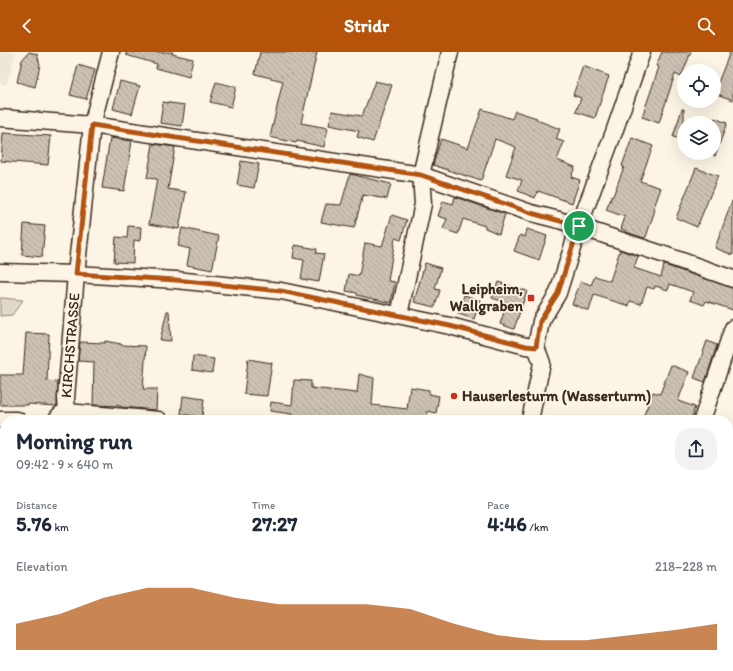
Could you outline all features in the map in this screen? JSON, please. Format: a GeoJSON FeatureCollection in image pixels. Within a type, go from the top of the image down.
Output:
{"type":"FeatureCollection","features":[{"type":"Feature","properties":{"kind":"street","name":"KIRCHSTRASSE"},"geometry":{"type":"LineString","coordinates":[[61,415],[66,398],[76,274],[92,125],[111,52]]}},
{"type":"Feature","properties":{"kind":"street"},"geometry":{"type":"LineString","coordinates":[[399,315],[423,204],[421,175],[450,52]]}},
{"type":"Feature","properties":{"kind":"street"},"geometry":{"type":"LineString","coordinates":[[531,415],[542,363],[536,347],[540,321],[558,293],[579,226],[642,52]]}},
{"type":"Feature","properties":{"kind":"street"},"geometry":{"type":"LineString","coordinates":[[0,118],[92,125],[421,175],[531,213],[579,226],[733,280]]}},
{"type":"Feature","properties":{"kind":"street"},"geometry":{"type":"LineString","coordinates":[[0,272],[76,274],[176,280],[281,291],[450,326],[526,346],[536,347]]}},
{"type":"Feature","properties":{"kind":"street"},"geometry":{"type":"LineString","coordinates":[[704,415],[733,328]]}},
{"type":"Feature","properties":{"kind":"shaded area"},"geometry":{"type":"Polygon","coordinates":[[[0,52],[16,52],[6,85],[0,83],[0,52]]]}},
{"type":"Feature","properties":{"kind":"shaded area"},"geometry":{"type":"Polygon","coordinates":[[[0,298],[23,300],[12,315],[0,316],[0,298]]]}},
{"type":"Feature","properties":{"kind":"building"},"geometry":{"type":"Polygon","coordinates":[[[29,52],[37,54],[40,65],[35,87],[17,82],[22,60],[29,52]]]}},
{"type":"Feature","properties":{"kind":"building"},"geometry":{"type":"Polygon","coordinates":[[[126,52],[173,52],[172,54],[193,59],[189,77],[156,68],[157,64],[126,55],[126,52]]]}},
{"type":"Feature","properties":{"kind":"building"},"geometry":{"type":"Polygon","coordinates":[[[260,52],[317,52],[301,123],[328,128],[324,147],[270,137],[283,81],[255,74],[260,52]]]}},
{"type":"Feature","properties":{"kind":"building"},"geometry":{"type":"Polygon","coordinates":[[[662,52],[691,52],[686,64],[677,64],[677,75],[675,74],[659,123],[642,117],[659,67],[656,66],[662,52]]]}},
{"type":"Feature","properties":{"kind":"building"},"geometry":{"type":"Polygon","coordinates":[[[730,52],[733,52],[733,100],[721,96],[721,75],[730,52]]]}},
{"type":"Feature","properties":{"kind":"building"},"geometry":{"type":"Polygon","coordinates":[[[78,65],[95,70],[86,99],[70,95],[78,65]]]}},
{"type":"Feature","properties":{"kind":"building"},"geometry":{"type":"Polygon","coordinates":[[[583,66],[609,76],[595,118],[576,112],[581,98],[573,95],[583,66]]]}},
{"type":"Feature","properties":{"kind":"building"},"geometry":{"type":"Polygon","coordinates":[[[120,81],[140,86],[132,114],[113,109],[120,81]]]}},
{"type":"Feature","properties":{"kind":"building"},"geometry":{"type":"Polygon","coordinates":[[[375,81],[392,85],[373,142],[357,137],[359,131],[329,125],[332,111],[362,116],[375,81]]]}},
{"type":"Feature","properties":{"kind":"building"},"geometry":{"type":"Polygon","coordinates":[[[216,82],[236,87],[231,107],[210,102],[216,82]]]}},
{"type":"Feature","properties":{"kind":"building"},"geometry":{"type":"Polygon","coordinates":[[[163,102],[185,105],[182,126],[160,123],[163,102]]]}},
{"type":"Feature","properties":{"kind":"building"},"geometry":{"type":"Polygon","coordinates":[[[482,109],[512,119],[515,111],[537,118],[537,120],[560,129],[556,139],[564,142],[557,160],[575,167],[571,177],[580,180],[572,203],[538,191],[535,198],[518,191],[522,180],[506,175],[516,147],[495,139],[481,181],[433,165],[441,139],[468,148],[482,109]]]}},
{"type":"Feature","properties":{"kind":"building"},"geometry":{"type":"Polygon","coordinates":[[[682,109],[684,109],[684,116],[680,116],[682,109]]]}},
{"type":"Feature","properties":{"kind":"building"},"geometry":{"type":"Polygon","coordinates":[[[721,121],[727,123],[721,140],[721,121]]]}},
{"type":"Feature","properties":{"kind":"building"},"geometry":{"type":"Polygon","coordinates":[[[677,125],[677,138],[673,137],[677,125]]]}},
{"type":"Feature","properties":{"kind":"building"},"geometry":{"type":"Polygon","coordinates":[[[3,133],[51,136],[48,165],[1,161],[3,133]]]}},
{"type":"Feature","properties":{"kind":"building"},"geometry":{"type":"Polygon","coordinates":[[[110,138],[132,141],[124,191],[102,188],[110,138]]]}},
{"type":"Feature","properties":{"kind":"building"},"geometry":{"type":"Polygon","coordinates":[[[632,138],[653,146],[640,181],[661,188],[653,210],[655,210],[646,237],[644,238],[621,229],[625,217],[606,210],[624,167],[622,166],[632,138]]]}},
{"type":"Feature","properties":{"kind":"building"},"geometry":{"type":"Polygon","coordinates":[[[153,144],[175,147],[168,189],[186,192],[179,229],[149,224],[157,179],[147,178],[153,144]]]}},
{"type":"Feature","properties":{"kind":"building"},"geometry":{"type":"Polygon","coordinates":[[[241,161],[259,164],[254,188],[237,185],[241,161]]]}},
{"type":"Feature","properties":{"kind":"building"},"geometry":{"type":"Polygon","coordinates":[[[696,168],[718,176],[697,227],[676,218],[696,168]]]}},
{"type":"Feature","properties":{"kind":"building"},"geometry":{"type":"Polygon","coordinates":[[[350,174],[391,184],[387,199],[363,195],[354,228],[321,222],[326,204],[341,205],[350,174]]]}},
{"type":"Feature","properties":{"kind":"building"},"geometry":{"type":"Polygon","coordinates":[[[455,197],[505,214],[499,234],[485,228],[485,226],[463,219],[458,234],[443,229],[447,219],[438,216],[443,201],[453,204],[455,197]]]}},
{"type":"Feature","properties":{"kind":"building"},"geometry":{"type":"Polygon","coordinates":[[[733,201],[733,255],[715,248],[733,201]]]}},
{"type":"Feature","properties":{"kind":"building"},"geometry":{"type":"Polygon","coordinates":[[[392,215],[407,220],[401,240],[395,238],[388,281],[395,282],[391,303],[346,291],[349,274],[359,276],[365,243],[382,246],[392,215]]]}},
{"type":"Feature","properties":{"kind":"building"},"geometry":{"type":"Polygon","coordinates":[[[24,224],[45,226],[42,257],[22,255],[24,224]]]}},
{"type":"Feature","properties":{"kind":"building"},"geometry":{"type":"Polygon","coordinates":[[[128,226],[141,227],[140,241],[134,240],[133,263],[114,262],[116,237],[127,238],[128,226]]]}},
{"type":"Feature","properties":{"kind":"building"},"geometry":{"type":"Polygon","coordinates":[[[182,228],[219,236],[212,270],[187,265],[190,249],[178,246],[182,228]]]}},
{"type":"Feature","properties":{"kind":"building"},"geometry":{"type":"Polygon","coordinates":[[[527,229],[547,236],[539,260],[514,251],[520,235],[525,237],[527,229]]]}},
{"type":"Feature","properties":{"kind":"building"},"geometry":{"type":"Polygon","coordinates":[[[295,245],[317,249],[316,253],[324,254],[319,282],[301,279],[304,260],[293,258],[295,245]]]}},
{"type":"Feature","properties":{"kind":"building"},"geometry":{"type":"Polygon","coordinates":[[[620,250],[638,256],[634,268],[661,277],[664,265],[733,288],[733,310],[706,301],[704,305],[690,300],[693,292],[670,284],[668,290],[655,286],[654,289],[647,287],[641,304],[630,301],[629,306],[594,295],[589,311],[572,304],[581,281],[591,285],[595,276],[610,281],[620,250]]]}},
{"type":"Feature","properties":{"kind":"building"},"geometry":{"type":"Polygon","coordinates":[[[425,263],[441,268],[435,289],[440,290],[435,307],[414,302],[425,263]]]}},
{"type":"Feature","properties":{"kind":"building"},"geometry":{"type":"Polygon","coordinates":[[[498,282],[527,291],[514,329],[500,324],[507,303],[492,298],[498,282]]]}},
{"type":"Feature","properties":{"kind":"building"},"geometry":{"type":"Polygon","coordinates":[[[464,295],[480,300],[474,319],[458,314],[464,295]]]}},
{"type":"Feature","properties":{"kind":"building"},"geometry":{"type":"Polygon","coordinates":[[[167,311],[169,311],[171,341],[160,340],[167,311]]]}},
{"type":"Feature","properties":{"kind":"building"},"geometry":{"type":"Polygon","coordinates":[[[26,333],[49,334],[47,381],[58,382],[56,406],[28,404],[0,405],[0,375],[23,375],[26,333]]]}},
{"type":"Feature","properties":{"kind":"building"},"geometry":{"type":"Polygon","coordinates":[[[105,341],[121,345],[146,346],[143,389],[157,389],[156,410],[121,406],[93,405],[94,362],[78,361],[80,342],[105,343],[105,341]]]}},
{"type":"Feature","properties":{"kind":"building"},"geometry":{"type":"Polygon","coordinates":[[[707,341],[717,345],[705,382],[694,378],[707,341]]]}},
{"type":"Feature","properties":{"kind":"building"},"geometry":{"type":"Polygon","coordinates":[[[193,356],[214,359],[212,373],[192,370],[193,356]]]}},
{"type":"Feature","properties":{"kind":"building"},"geometry":{"type":"Polygon","coordinates":[[[248,359],[272,363],[267,396],[244,394],[248,359]]]}},
{"type":"Feature","properties":{"kind":"building"},"geometry":{"type":"Polygon","coordinates":[[[671,365],[689,372],[678,401],[695,407],[693,415],[644,415],[653,392],[660,394],[671,365]]]}},
{"type":"Feature","properties":{"kind":"building"},"geometry":{"type":"Polygon","coordinates":[[[359,374],[374,378],[372,405],[407,409],[410,387],[429,390],[429,394],[439,396],[436,413],[428,411],[428,415],[292,415],[270,411],[271,402],[292,405],[294,380],[311,381],[311,388],[357,393],[359,374]]]}},
{"type":"Feature","properties":{"kind":"building"},"geometry":{"type":"Polygon","coordinates":[[[183,396],[204,399],[202,415],[181,414],[183,396]]]}},
{"type":"Feature","properties":{"kind":"place","name":"Leipheim, Wallgraben"},"geometry":{"type":"Point","coordinates":[531,298]}},
{"type":"Feature","properties":{"kind":"place","name":"Hauserlesturm (Wasserturm)"},"geometry":{"type":"Point","coordinates":[454,396]}},
{"type":"Feature","properties":{"kind":"route"},"geometry":{"type":"LineString","coordinates":[[92,125],[421,175],[531,213],[579,226],[558,293],[540,321],[536,347],[526,346],[450,326],[281,291],[176,280],[76,274],[92,125]]}}]}
